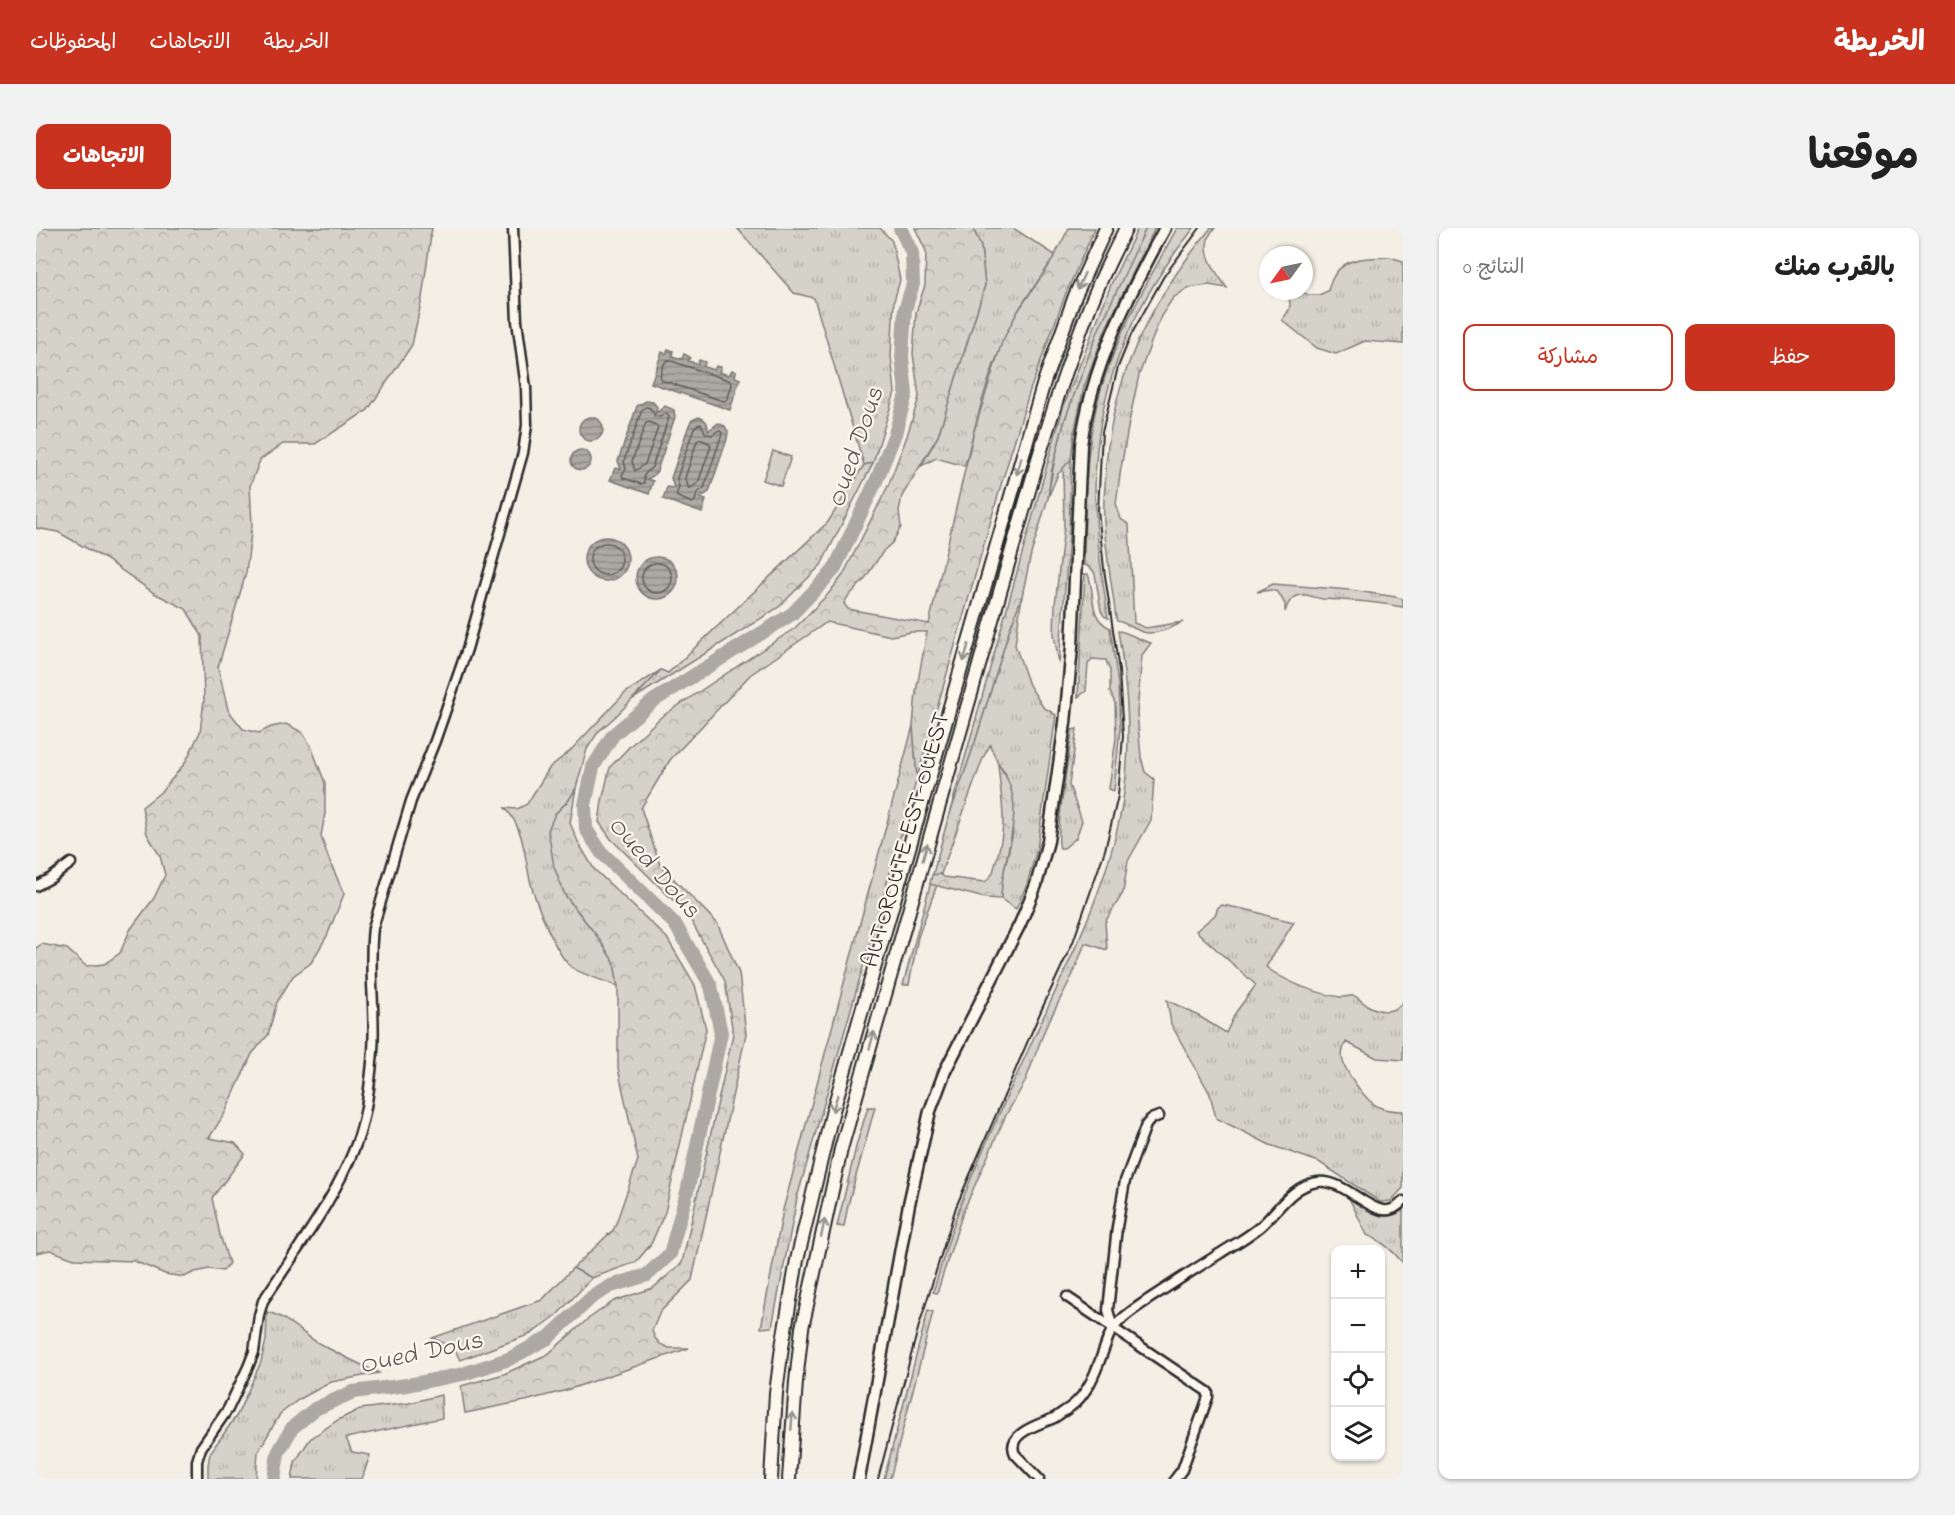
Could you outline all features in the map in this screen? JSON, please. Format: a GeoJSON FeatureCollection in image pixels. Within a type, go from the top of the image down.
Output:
{"type":"FeatureCollection","features":[{"type":"Feature","properties":{"kind":"highway","name":"AUTOROUTE EST-OUEST"},"geometry":{"type":"LineString","coordinates":[[771,1479],[776,1393],[782,1347],[797,1260],[832,1114],[1044,382],[1075,296],[1106,228]]}},
{"type":"Feature","properties":{"kind":"highway","name":"AUTOROUTE EST-OUEST"},"geometry":{"type":"LineString","coordinates":[[789,1479],[802,1328],[841,1149],[1059,390],[1100,282],[1126,228]]}},
{"type":"Feature","properties":{"kind":"main road"},"geometry":{"type":"LineString","coordinates":[[858,1479],[909,1204],[930,1111],[945,1071],[991,985],[1020,924],[1038,878],[1047,842],[1065,723],[1071,658],[1082,445],[1086,410],[1107,346],[1165,228]]}},
{"type":"Feature","properties":{"kind":"street"},"geometry":{"type":"LineString","coordinates":[[197,1479],[197,1461],[201,1448],[228,1409],[251,1359],[263,1301],[335,1187],[358,1138],[364,1116],[374,1029],[371,944],[373,928],[411,801],[467,649],[523,453],[527,425],[526,388],[517,321],[513,228]]}},
{"type":"Feature","properties":{"kind":"street"},"geometry":{"type":"LineString","coordinates":[[36,886],[71,863]]}},
{"type":"Feature","properties":{"kind":"street"},"geometry":{"type":"LineString","coordinates":[[1113,1328],[1108,1310],[1117,1227],[1125,1180],[1146,1125],[1151,1119],[1159,1116]]}},
{"type":"Feature","properties":{"kind":"street"},"geometry":{"type":"LineString","coordinates":[[1038,1479],[1015,1454],[1014,1442],[1034,1425],[1055,1417],[1082,1397],[1088,1389],[1113,1328],[1124,1318],[1251,1234],[1282,1202],[1306,1186],[1317,1182],[1332,1183],[1349,1190],[1381,1211],[1393,1210],[1403,1201]]}},
{"type":"Feature","properties":{"kind":"street"},"geometry":{"type":"LineString","coordinates":[[1067,1297],[1208,1392],[1182,1470],[1174,1479]]}},
{"type":"Feature","properties":{"kind":"green space"},"geometry":{"type":"Polygon","coordinates":[[[36,228],[432,228],[422,298],[412,345],[368,410],[315,444],[283,444],[260,460],[250,486],[252,525],[246,573],[218,667],[228,710],[243,729],[259,733],[271,727],[286,724],[302,732],[311,746],[325,783],[325,814],[321,836],[344,894],[327,936],[311,963],[293,976],[277,1002],[268,1035],[252,1054],[225,1113],[209,1138],[235,1143],[245,1154],[212,1198],[229,1263],[223,1271],[209,1269],[184,1277],[165,1274],[134,1261],[74,1259],[50,1250],[36,1253],[36,948],[42,944],[67,949],[86,966],[104,964],[120,953],[130,930],[154,898],[165,875],[160,856],[147,834],[142,807],[162,791],[185,763],[200,732],[204,700],[202,636],[186,609],[154,593],[107,560],[58,532],[36,528],[36,228]]]}},
{"type":"Feature","properties":{"kind":"green space"},"geometry":{"type":"Polygon","coordinates":[[[737,228],[880,228],[892,241],[900,280],[894,301],[891,356],[895,392],[873,463],[864,465],[814,298],[794,293],[737,228]]]}},
{"type":"Feature","properties":{"kind":"green space"},"geometry":{"type":"Polygon","coordinates":[[[915,228],[973,228],[981,247],[985,285],[938,436],[902,496],[899,511],[901,527],[892,543],[884,550],[844,604],[848,609],[929,624],[974,431],[1002,342],[1018,311],[1050,264],[1069,228],[1095,228],[1066,293],[1030,390],[917,778],[913,726],[916,692],[927,632],[891,636],[827,622],[750,675],[670,760],[641,808],[660,865],[717,923],[739,973],[746,1034],[692,1280],[660,1312],[652,1331],[660,1344],[669,1348],[689,1348],[567,1390],[465,1413],[461,1386],[504,1374],[548,1354],[588,1319],[614,1301],[653,1288],[682,1263],[733,1034],[725,981],[687,914],[611,839],[599,822],[602,801],[610,767],[629,747],[661,717],[795,628],[843,575],[888,486],[919,397],[913,354],[916,312],[925,285],[926,251],[915,228]]]}},
{"type":"Feature","properties":{"kind":"green space"},"geometry":{"type":"Polygon","coordinates":[[[973,228],[1013,228],[1055,255],[1017,313],[1000,349],[980,407],[965,466],[936,458],[921,466],[938,436],[985,285],[981,247],[973,228]]]}},
{"type":"Feature","properties":{"kind":"green space"},"geometry":{"type":"Polygon","coordinates":[[[1138,228],[1146,228],[1098,331],[1065,419],[1051,473],[1048,498],[1031,554],[1022,596],[947,822],[1063,408],[1112,282],[1138,228]]]}},
{"type":"Feature","properties":{"kind":"green space"},"geometry":{"type":"Polygon","coordinates":[[[1146,228],[1155,228],[1106,328],[1084,387],[1071,460],[1058,474],[1048,498],[1054,463],[1073,393],[1114,293],[1146,228]]]}},
{"type":"Feature","properties":{"kind":"green space"},"geometry":{"type":"Polygon","coordinates":[[[1177,228],[1194,228],[1158,278],[1129,332],[1117,360],[1101,419],[1095,492],[1099,555],[1108,618],[1101,611],[1095,574],[1084,564],[1088,453],[1094,417],[1108,367],[1128,320],[1177,228]]]}},
{"type":"Feature","properties":{"kind":"green space"},"geometry":{"type":"Polygon","coordinates":[[[1211,228],[1215,228],[1207,243],[1209,259],[1227,288],[1209,285],[1188,288],[1173,298],[1161,316],[1139,375],[1121,468],[1116,504],[1121,519],[1129,525],[1134,623],[1146,628],[1183,622],[1162,631],[1145,633],[1117,621],[1116,618],[1104,517],[1108,448],[1114,413],[1135,348],[1168,286],[1211,228]]]}},
{"type":"Feature","properties":{"kind":"green space"},"geometry":{"type":"Polygon","coordinates":[[[1390,257],[1403,261],[1403,344],[1365,341],[1336,354],[1317,348],[1282,320],[1290,306],[1289,300],[1313,300],[1313,295],[1328,291],[1337,271],[1343,266],[1359,259],[1390,257]]]}},
{"type":"Feature","properties":{"kind":"green space"},"geometry":{"type":"Polygon","coordinates":[[[773,451],[791,457],[781,486],[763,480],[773,451]]]}},
{"type":"Feature","properties":{"kind":"green space"},"geometry":{"type":"Polygon","coordinates":[[[1071,460],[1069,536],[1059,664],[1054,634],[1064,526],[1063,468],[1071,460]]]}},
{"type":"Feature","properties":{"kind":"green space"},"geometry":{"type":"Polygon","coordinates":[[[873,463],[821,565],[779,607],[633,699],[661,670],[668,673],[828,522],[864,465],[873,463]]]}},
{"type":"Feature","properties":{"kind":"green space"},"geometry":{"type":"Polygon","coordinates":[[[1085,574],[1088,574],[1098,618],[1110,628],[1118,684],[1120,728],[1114,791],[1109,789],[1116,738],[1115,703],[1110,692],[1110,671],[1106,660],[1092,659],[1088,664],[1086,691],[1078,697],[1085,574]]]}},
{"type":"Feature","properties":{"kind":"green space"},"geometry":{"type":"Polygon","coordinates":[[[1273,584],[1350,590],[1396,597],[1403,599],[1403,607],[1302,595],[1291,600],[1285,612],[1285,604],[1278,592],[1271,590],[1257,592],[1273,584]]]}},
{"type":"Feature","properties":{"kind":"green space"},"geometry":{"type":"Polygon","coordinates":[[[1022,596],[1015,645],[1029,685],[1043,707],[1056,715],[1037,849],[1027,884],[1016,909],[1001,899],[1001,884],[1013,833],[1006,774],[998,764],[990,745],[983,758],[918,937],[909,985],[903,985],[947,822],[1022,596]]]}},
{"type":"Feature","properties":{"kind":"green space"},"geometry":{"type":"Polygon","coordinates":[[[1118,631],[1151,643],[1142,655],[1137,713],[1141,757],[1145,772],[1154,779],[1151,820],[1128,861],[1123,893],[1105,922],[1107,950],[1085,943],[1074,972],[1045,1029],[1025,1082],[1006,1115],[963,1212],[937,1293],[933,1292],[952,1229],[968,1187],[1076,947],[1110,856],[1124,793],[1128,752],[1126,692],[1118,631]]]}},
{"type":"Feature","properties":{"kind":"green space"},"geometry":{"type":"Polygon","coordinates":[[[661,670],[598,732],[587,749],[576,788],[569,800],[555,814],[565,895],[614,962],[618,986],[586,975],[571,967],[565,960],[546,926],[530,880],[520,833],[505,808],[517,809],[527,804],[550,767],[570,751],[625,693],[661,670]]]}},
{"type":"Feature","properties":{"kind":"green space"},"geometry":{"type":"Polygon","coordinates":[[[913,726],[917,778],[797,1198],[772,1327],[761,1328],[783,1210],[913,726]]]}},
{"type":"Feature","properties":{"kind":"green space"},"geometry":{"type":"Polygon","coordinates":[[[1077,729],[1069,785],[1082,821],[1076,838],[1064,848],[1060,848],[1059,827],[1063,792],[1072,730],[1077,729]]]}},
{"type":"Feature","properties":{"kind":"green space"},"geometry":{"type":"Polygon","coordinates":[[[998,764],[1008,780],[1013,797],[1014,813],[1001,899],[985,898],[930,884],[932,875],[940,874],[944,877],[985,882],[992,874],[1003,821],[998,764]]]}},
{"type":"Feature","properties":{"kind":"green space"},"geometry":{"type":"Polygon","coordinates":[[[576,788],[570,823],[579,844],[594,869],[667,938],[695,985],[706,1029],[665,1212],[651,1244],[636,1262],[592,1278],[573,1268],[614,1229],[638,1160],[618,1068],[618,986],[614,962],[565,895],[554,867],[548,830],[555,814],[569,800],[576,788]]]}},
{"type":"Feature","properties":{"kind":"green space"},"geometry":{"type":"Polygon","coordinates":[[[1222,905],[1294,922],[1266,967],[1282,977],[1320,993],[1357,997],[1370,1007],[1380,1010],[1395,1009],[1403,1002],[1403,1060],[1377,1058],[1346,1042],[1342,1055],[1350,1076],[1370,1101],[1378,1107],[1403,1111],[1403,1188],[1391,1201],[1380,1202],[1319,1162],[1270,1145],[1216,1118],[1210,1094],[1171,1024],[1167,1000],[1226,1033],[1236,1012],[1256,985],[1196,931],[1215,915],[1218,907],[1222,905]]]}},
{"type":"Feature","properties":{"kind":"green space"},"geometry":{"type":"Polygon","coordinates":[[[868,1107],[875,1107],[844,1227],[837,1226],[857,1143],[868,1107]]]}},
{"type":"Feature","properties":{"kind":"green space"},"geometry":{"type":"Polygon","coordinates":[[[1349,1198],[1382,1216],[1403,1210],[1403,1263],[1385,1245],[1367,1235],[1349,1198]]]}},
{"type":"Feature","properties":{"kind":"green space"},"geometry":{"type":"Polygon","coordinates":[[[573,1268],[592,1278],[557,1315],[531,1334],[460,1360],[454,1348],[432,1338],[542,1300],[573,1268]]]}},
{"type":"Feature","properties":{"kind":"green space"},"geometry":{"type":"Polygon","coordinates":[[[928,1310],[933,1312],[890,1479],[884,1479],[928,1310]]]}},
{"type":"Feature","properties":{"kind":"green space"},"geometry":{"type":"Polygon","coordinates":[[[267,1312],[286,1320],[323,1345],[379,1373],[331,1382],[298,1400],[280,1414],[258,1452],[256,1479],[208,1479],[210,1453],[237,1415],[261,1362],[266,1340],[267,1312]]]}},
{"type":"Feature","properties":{"kind":"green space"},"geometry":{"type":"Polygon","coordinates":[[[441,1395],[442,1418],[346,1438],[352,1452],[370,1455],[362,1479],[292,1479],[295,1462],[310,1439],[338,1420],[360,1409],[409,1403],[441,1395]]]}},
{"type":"Feature","properties":{"kind":"water"},"geometry":{"type":"Polygon","coordinates":[[[668,349],[673,351],[672,356],[682,359],[684,354],[690,357],[688,361],[698,364],[699,360],[705,362],[704,367],[714,370],[716,366],[721,367],[719,372],[729,375],[732,370],[736,372],[735,377],[740,379],[730,410],[651,383],[662,352],[666,354],[668,349]]]}},
{"type":"Feature","properties":{"kind":"water"},"geometry":{"type":"Polygon","coordinates":[[[646,401],[653,402],[657,407],[656,413],[665,406],[674,410],[675,417],[657,471],[647,479],[653,481],[649,494],[610,480],[615,468],[621,469],[618,461],[637,406],[646,401]]]}},
{"type":"Feature","properties":{"kind":"water"},"geometry":{"type":"Polygon","coordinates":[[[591,417],[600,420],[603,429],[600,438],[591,441],[582,438],[579,429],[582,420],[591,417]]]}},
{"type":"Feature","properties":{"kind":"water"},"geometry":{"type":"Polygon","coordinates":[[[699,417],[706,422],[708,431],[718,423],[725,426],[728,432],[709,492],[700,498],[706,500],[702,513],[663,499],[667,487],[674,488],[671,478],[689,425],[692,420],[699,417]]]}},
{"type":"Feature","properties":{"kind":"water"},"geometry":{"type":"Polygon","coordinates":[[[581,450],[588,453],[591,460],[588,467],[581,470],[574,467],[571,460],[574,453],[581,450]]]}},
{"type":"Feature","properties":{"kind":"water"},"geometry":{"type":"Polygon","coordinates":[[[606,537],[621,544],[628,559],[621,574],[606,581],[591,574],[584,559],[591,544],[606,537]]]}},
{"type":"Feature","properties":{"kind":"water"},"geometry":{"type":"Polygon","coordinates":[[[657,557],[665,558],[672,563],[677,570],[677,586],[672,593],[665,598],[657,599],[649,598],[642,593],[637,586],[636,578],[637,570],[642,563],[649,558],[657,557]]]}},
{"type":"Feature","properties":{"kind":"waterway","name":"Oued Dous"},"geometry":{"type":"LineString","coordinates":[[274,1479],[278,1453],[292,1428],[315,1409],[353,1392],[407,1385],[463,1374],[509,1359],[548,1338],[592,1297],[611,1286],[647,1275],[670,1254],[688,1188],[721,1033],[711,986],[675,924],[601,852],[586,829],[585,805],[593,767],[613,735],[653,701],[792,614],[834,570],[877,479],[895,434],[906,394],[902,357],[905,310],[913,284],[912,253],[900,228]]}},
{"type":"Feature","properties":{"kind":"railway"},"geometry":{"type":"LineString","coordinates":[[878,1479],[918,1329],[956,1207],[1073,942],[1105,850],[1118,796],[1123,736],[1119,671],[1098,510],[1102,432],[1118,367],[1131,335],[1164,276],[1200,228]]}}]}
